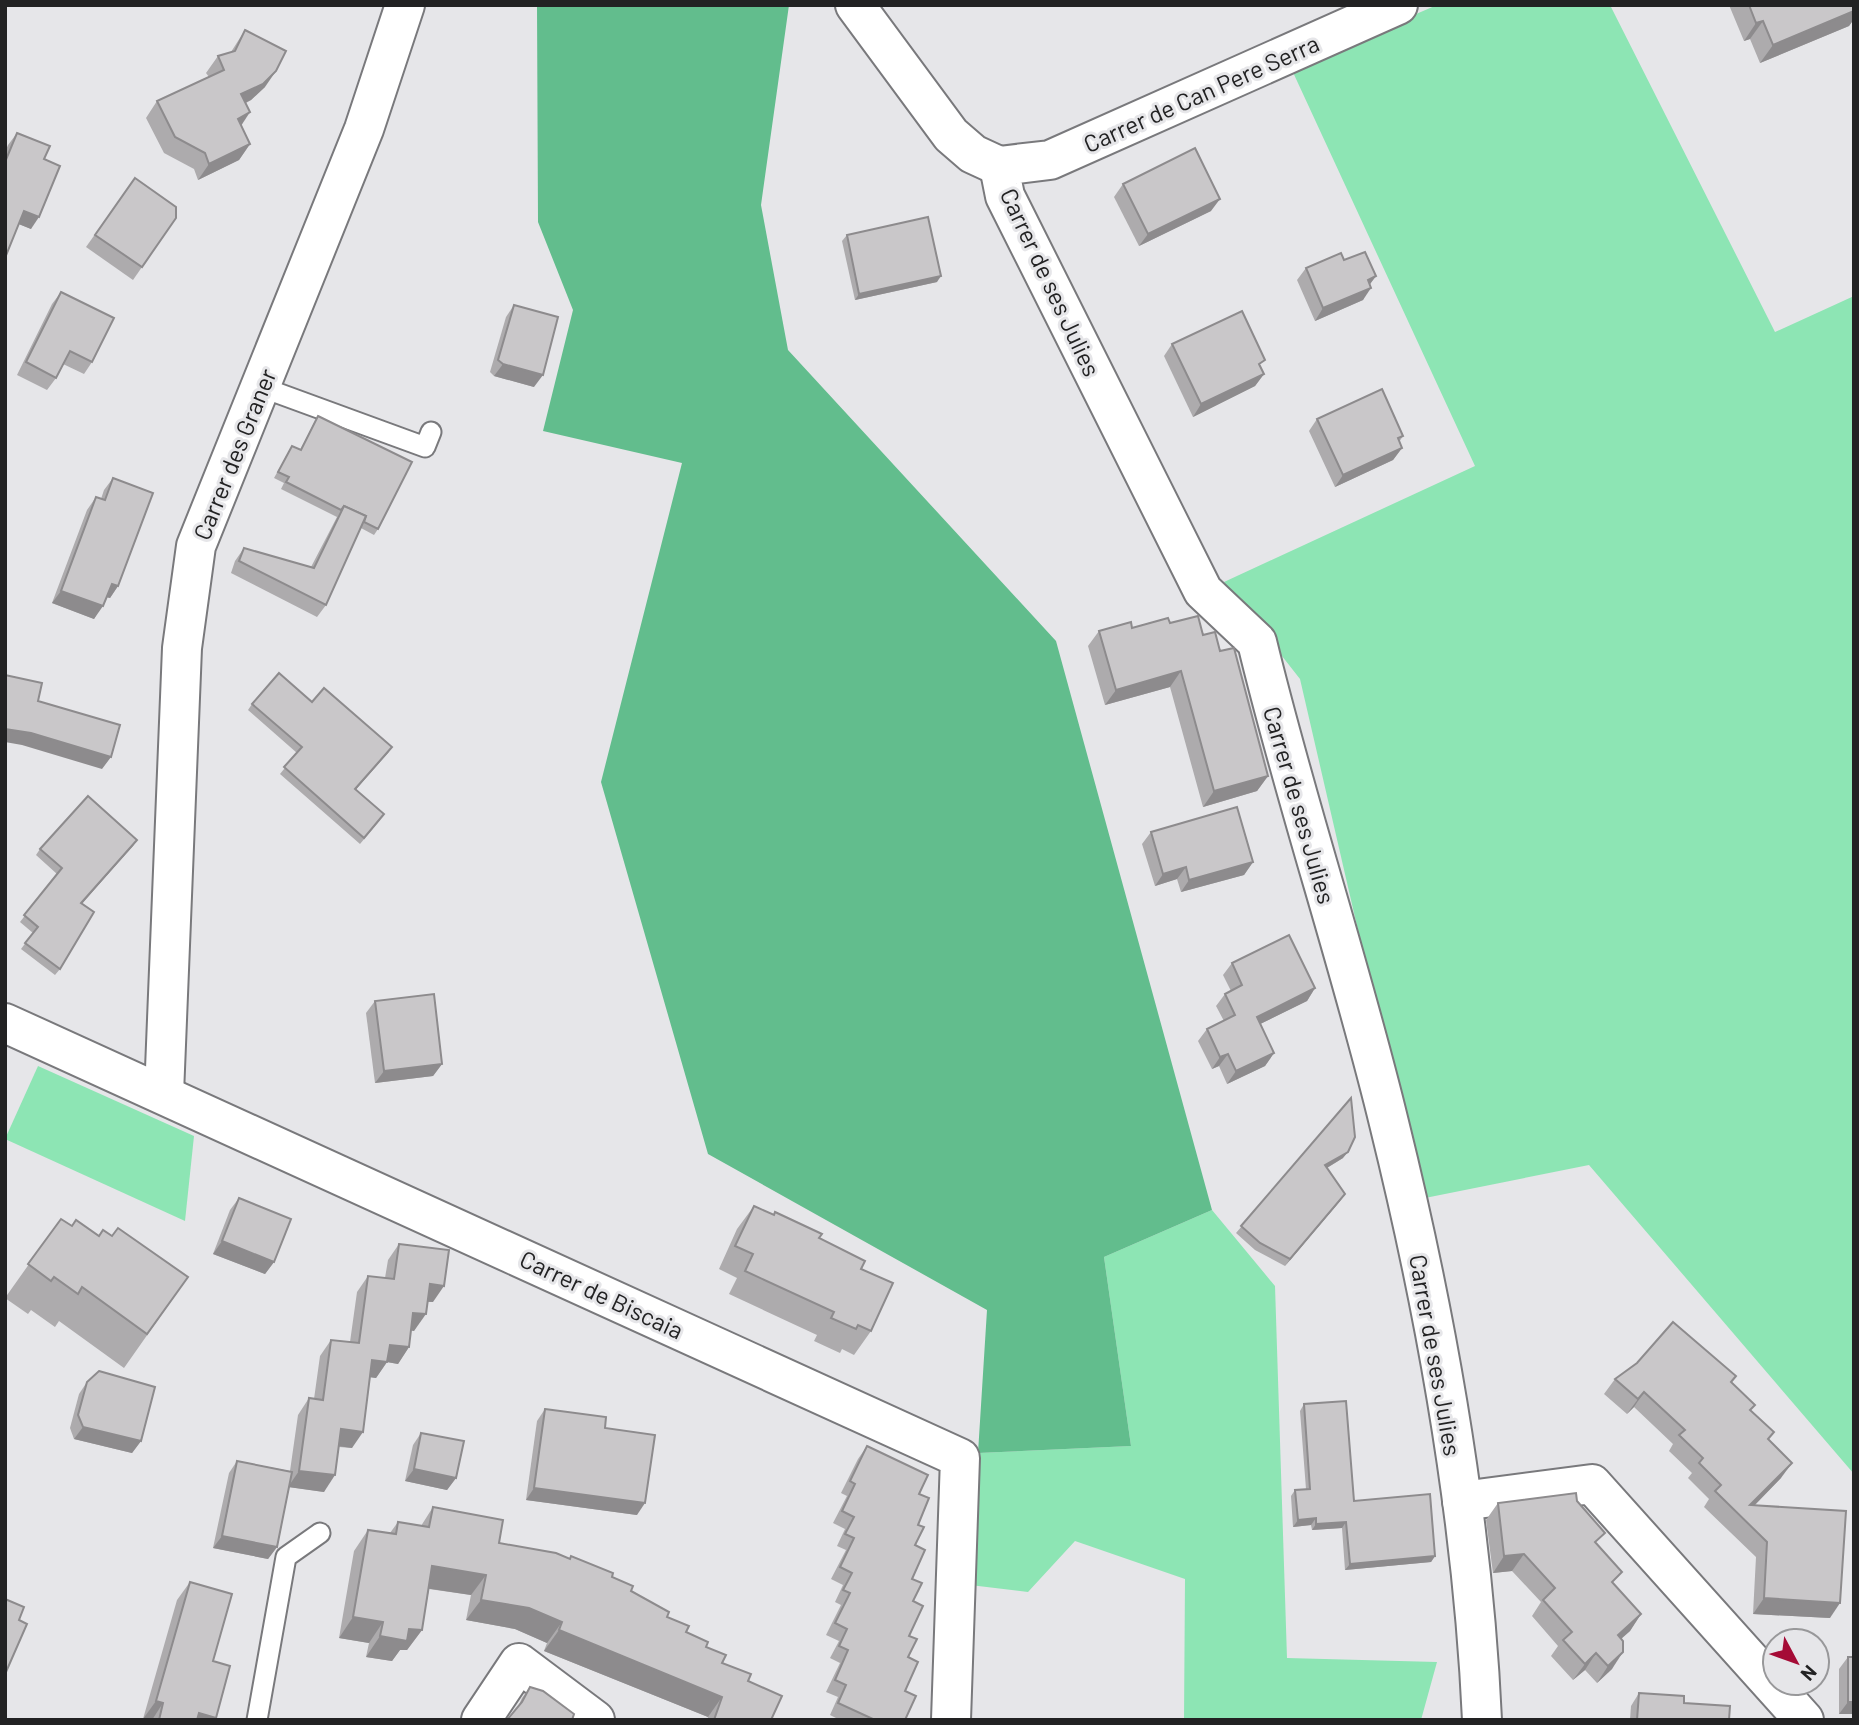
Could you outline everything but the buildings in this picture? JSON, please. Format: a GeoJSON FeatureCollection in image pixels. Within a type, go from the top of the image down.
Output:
{"type":"FeatureCollection","features":[{"type":"Feature","properties":{"kind":"street","name":"Carrer des Graner"},"geometry":{"type":"LineString","coordinates":[[164,1094],[182,648],[196,547],[364,128],[405,5]]}},
{"type":"Feature","properties":{"kind":"street","name":"Carrer de ses Julies"},"geometry":{"type":"LineString","coordinates":[[855,5],[951,135],[973,154],[999,166],[1005,196],[1203,591],[1257,642],[1389,1122],[1430,1308],[1462,1501],[1482,1720]]}},
{"type":"Feature","properties":{"kind":"street","name":"Carrer de Can Pere Serra"},"geometry":{"type":"LineString","coordinates":[[999,166],[1050,160],[1398,5]]}},
{"type":"Feature","properties":{"kind":"street","name":"Carrer de Biscaia"},"geometry":{"type":"LineString","coordinates":[[5,1023],[960,1458],[951,1720]]}},
{"type":"Feature","properties":{"kind":"street"},"geometry":{"type":"LineString","coordinates":[[1462,1501],[1592,1484],[1804,1720]]}},
{"type":"Feature","properties":{"kind":"street"},"geometry":{"type":"LineString","coordinates":[[481,1720],[519,1662],[595,1720]]}},
{"type":"Feature","properties":{"kind":"lane"},"geometry":{"type":"LineString","coordinates":[[261,387],[425,447],[431,432]]}},
{"type":"Feature","properties":{"kind":"lane"},"geometry":{"type":"LineString","coordinates":[[257,1720],[286,1558],[320,1533]]}},
{"type":"Feature","properties":{"kind":"green space"},"geometry":{"type":"Polygon","coordinates":[[[537,5],[789,5],[761,205],[788,350],[1056,641],[1212,1210],[1104,1257],[1131,1446],[978,1453],[987,1310],[708,1154],[601,782],[682,463],[543,431],[573,310],[538,222],[537,5]]]}},
{"type":"Feature","properties":{"kind":"green space"},"geometry":{"type":"Polygon","coordinates":[[[1437,5],[1610,5],[1775,332],[1854,296],[1854,1474],[1589,1165],[1420,1199],[1300,679],[1224,582],[1475,466],[1291,68],[1437,5]]]}},
{"type":"Feature","properties":{"kind":"green space"},"geometry":{"type":"Polygon","coordinates":[[[38,1066],[194,1136],[185,1221],[5,1139],[38,1066]]]}},
{"type":"Feature","properties":{"kind":"green space"},"geometry":{"type":"Polygon","coordinates":[[[1212,1210],[1275,1286],[1287,1658],[1437,1662],[1421,1720],[1184,1720],[1185,1579],[1075,1541],[1028,1592],[970,1585],[978,1453],[1131,1446],[1104,1257],[1212,1210]]]}}]}
